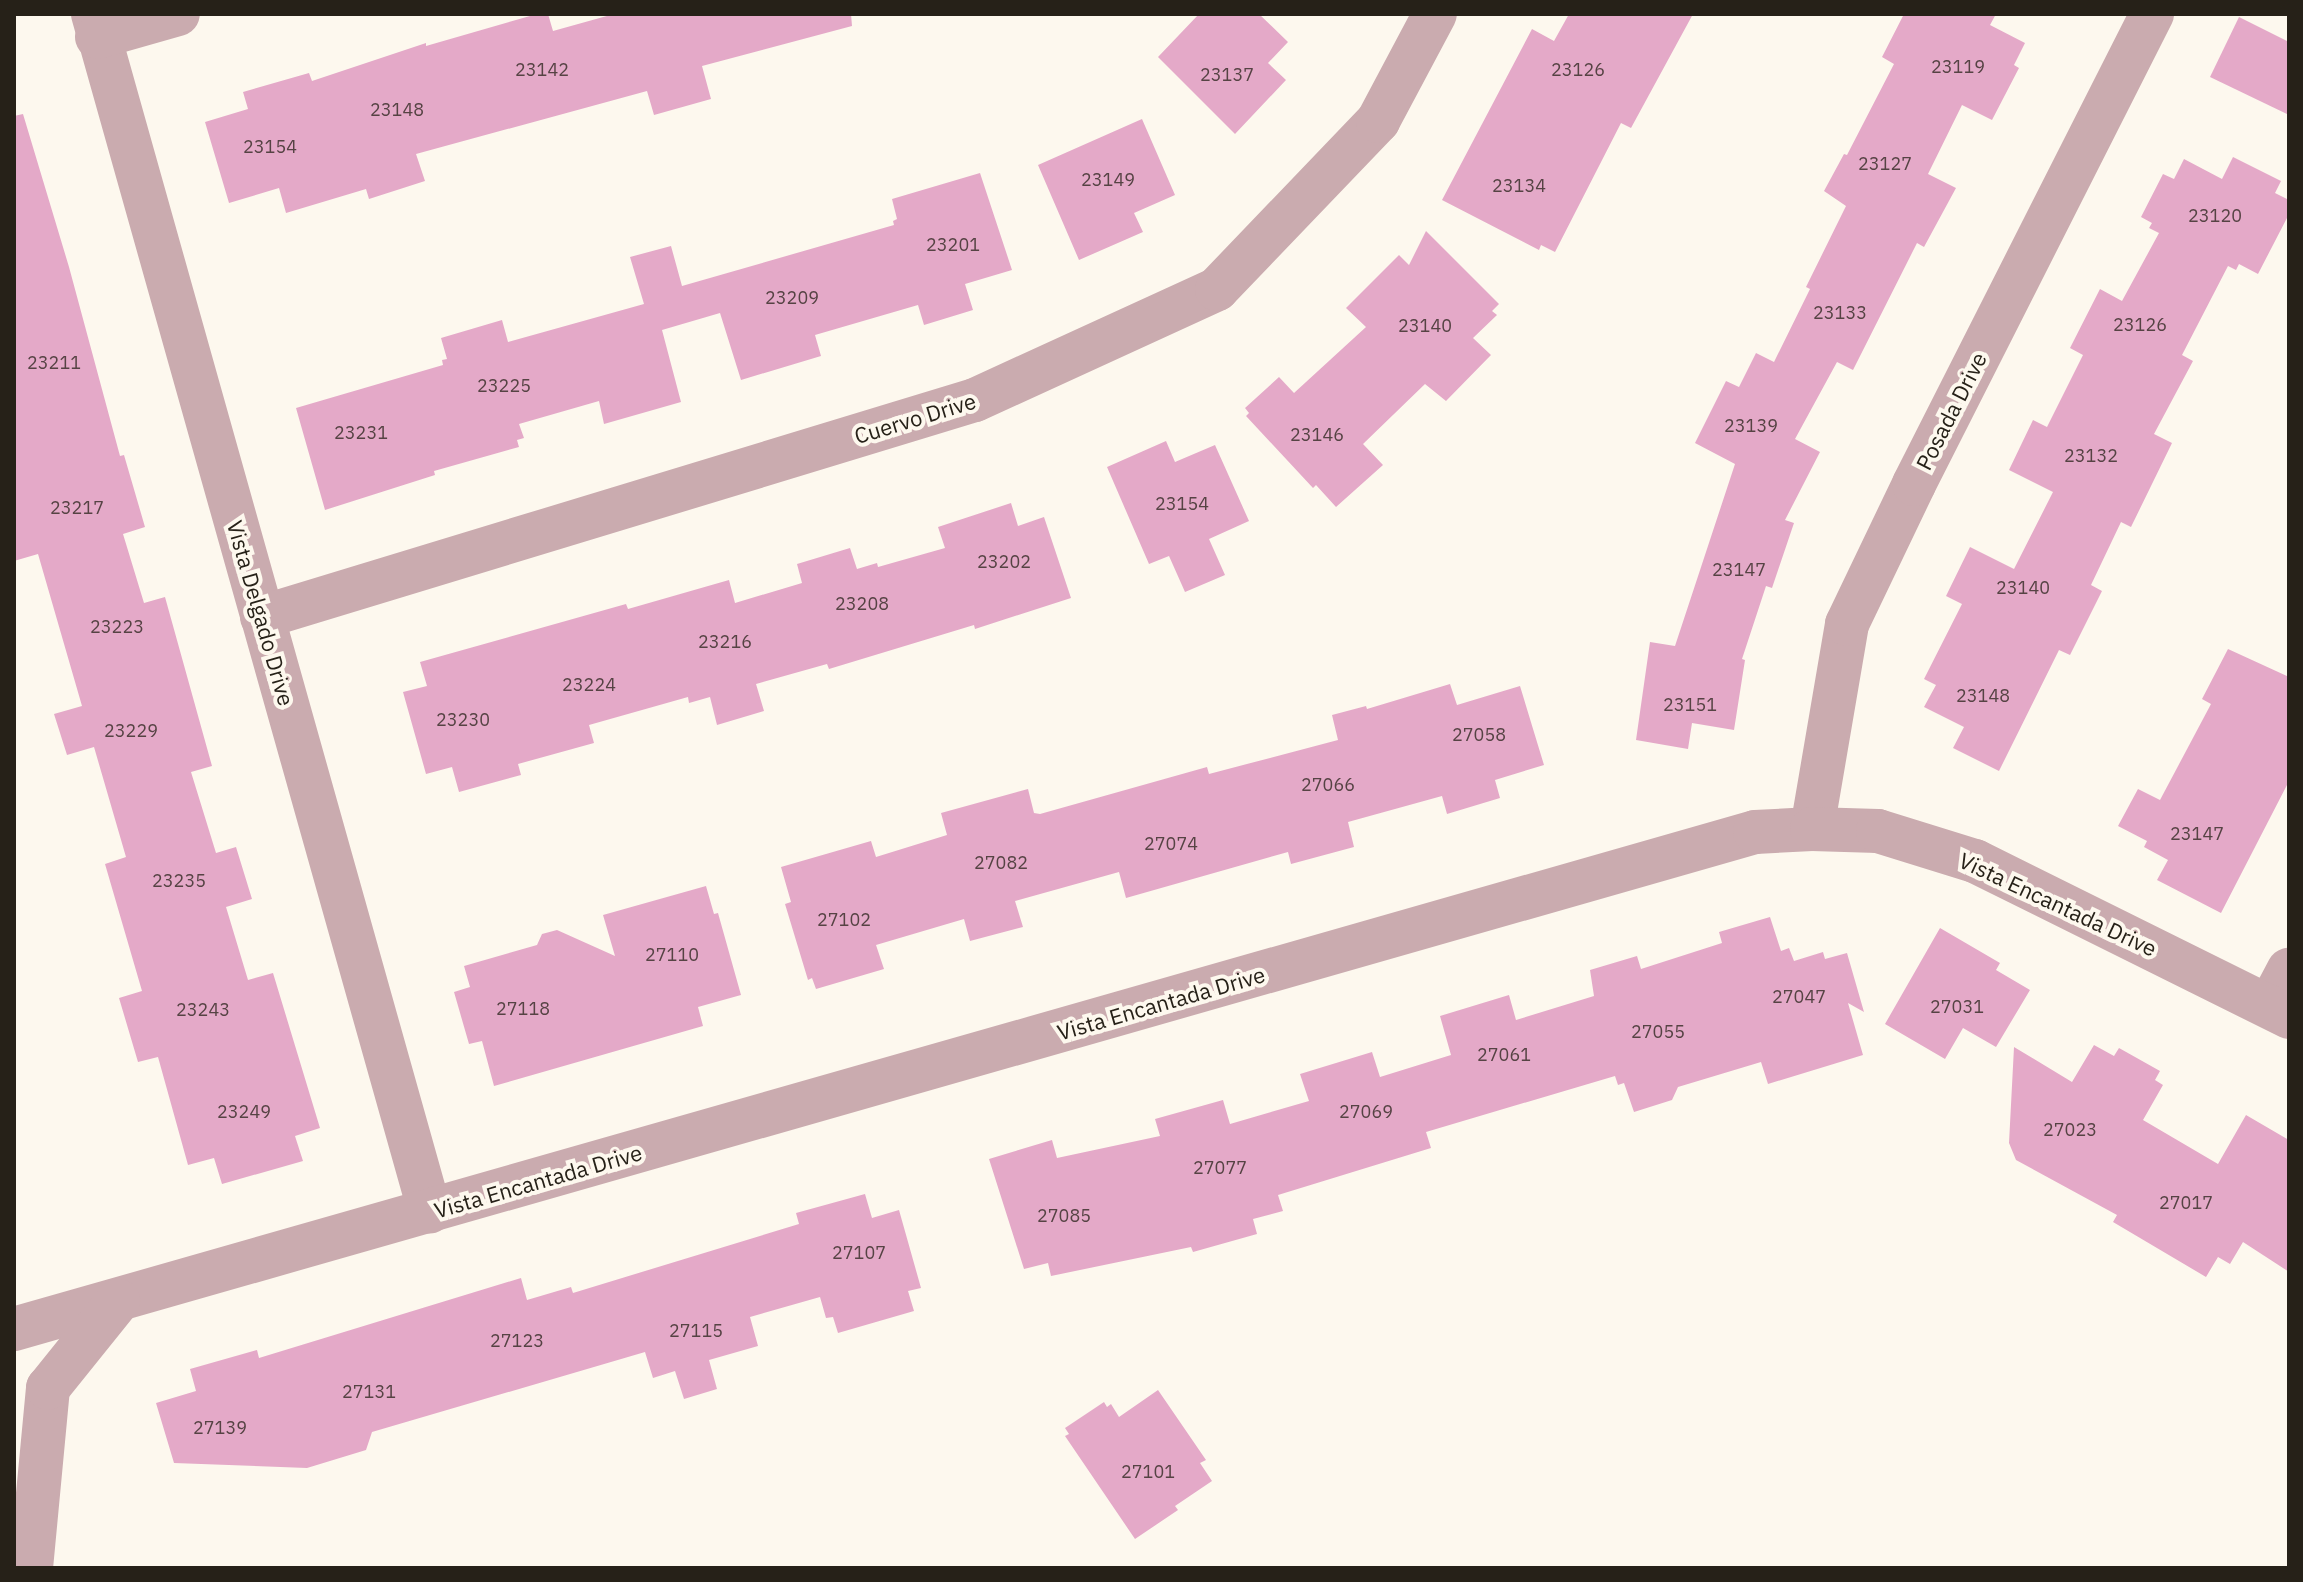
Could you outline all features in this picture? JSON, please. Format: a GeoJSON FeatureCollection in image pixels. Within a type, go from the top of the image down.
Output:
{"type":"FeatureCollection","features":[{"type":"Feature","properties":{"kind":"street"},"geometry":{"type":"LineString","coordinates":[[95,26],[178,14]]}},
{"type":"Feature","properties":{"kind":"street","name":"Cuervo Drive"},"geometry":{"type":"LineString","coordinates":[[262,617],[975,400],[1217,289],[1378,121],[1435,14]]}},
{"type":"Feature","properties":{"kind":"street","name":"Posada Drive"},"geometry":{"type":"LineString","coordinates":[[1812,829],[1847,624],[1914,484],[2152,14]]}},
{"type":"Feature","properties":{"kind":"street","name":"Vista Delgado Drive"},"geometry":{"type":"LineString","coordinates":[[95,26],[430,1212]]}},
{"type":"Feature","properties":{"kind":"street","name":"Vista Encantada Drive"},"geometry":{"type":"LineString","coordinates":[[14,1329],[1755,832],[1812,829],[1878,831],[1975,861],[2283,997]]}},
{"type":"Feature","properties":{"kind":"street"},"geometry":{"type":"LineString","coordinates":[[31,1568],[48,1388],[118,1301]]}},
{"type":"Feature","properties":{"kind":"building"},"geometry":{"type":"Polygon","coordinates":[[[537,14],[548,14],[553,31],[614,14],[851,14],[852,26],[702,66],[711,99],[654,115],[647,91],[416,154],[425,181],[369,199],[366,189],[286,213],[279,188],[229,203],[205,122],[248,109],[243,92],[309,73],[312,81],[426,43],[426,46],[537,14]]]}},
{"type":"Feature","properties":{"kind":"building"},"geometry":{"type":"Polygon","coordinates":[[[1199,14],[1259,14],[1288,42],[1268,63],[1286,80],[1235,134],[1158,57],[1199,14]]]}},
{"type":"Feature","properties":{"kind":"building"},"geometry":{"type":"Polygon","coordinates":[[[1569,14],[1693,14],[1631,128],[1621,123],[1555,252],[1541,245],[1539,250],[1442,200],[1532,29],[1554,41],[1569,14]]]}},
{"type":"Feature","properties":{"kind":"building"},"geometry":{"type":"Polygon","coordinates":[[[1904,14],[1996,14],[1990,25],[2025,43],[2014,65],[2019,68],[1992,120],[1962,105],[1928,174],[1956,188],[1924,247],[1917,243],[1853,370],[1837,362],[1795,439],[1820,452],[1785,520],[1794,523],[1772,588],[1766,586],[1742,659],[1745,660],[1734,730],[1692,723],[1688,749],[1636,740],[1650,642],[1675,646],[1735,464],[1695,443],[1726,381],[1739,387],[1756,353],[1774,362],[1810,289],[1806,287],[1846,206],[1824,191],[1844,154],[1847,155],[1894,64],[1882,57],[1904,14]]]}},
{"type":"Feature","properties":{"kind":"building"},"geometry":{"type":"Polygon","coordinates":[[[2239,17],[2289,42],[2289,115],[2210,77],[2239,17]]]}},
{"type":"Feature","properties":{"kind":"building"},"geometry":{"type":"Polygon","coordinates":[[[23,114],[69,267],[120,456],[124,455],[145,527],[123,534],[144,603],[165,597],[212,766],[191,772],[216,853],[236,847],[252,899],[226,907],[248,980],[273,973],[320,1128],[295,1136],[303,1161],[222,1184],[214,1158],[188,1165],[158,1057],[138,1062],[119,998],[142,991],[105,864],[126,857],[94,747],[67,755],[54,714],[82,706],[38,554],[14,561],[14,116],[23,114]]]}},
{"type":"Feature","properties":{"kind":"building"},"geometry":{"type":"Polygon","coordinates":[[[1142,119],[1175,195],[1134,213],[1143,232],[1079,260],[1038,165],[1142,119]]]}},
{"type":"Feature","properties":{"kind":"building"},"geometry":{"type":"Polygon","coordinates":[[[2233,157],[2281,181],[2275,193],[2289,200],[2289,214],[2258,274],[2239,264],[2236,270],[2228,266],[2182,355],[2193,361],[2154,434],[2172,443],[2131,527],[2121,522],[2091,585],[2102,591],[2070,655],[2059,650],[1999,771],[1953,748],[1964,727],[1924,707],[1936,685],[1924,679],[1962,604],[1946,596],[1970,547],[2014,569],[2053,492],[2009,470],[2033,420],[2047,427],[2083,355],[2070,348],[2100,289],[2122,301],[2159,233],[2149,228],[2152,223],[2141,217],[2163,174],[2174,179],[2184,159],[2222,179],[2233,157]]]}},
{"type":"Feature","properties":{"kind":"building"},"geometry":{"type":"Polygon","coordinates":[[[980,173],[1012,270],[965,284],[973,310],[924,325],[918,305],[815,335],[821,356],[741,380],[720,313],[662,330],[681,402],[604,424],[599,401],[519,424],[524,438],[517,440],[519,447],[434,471],[435,475],[325,510],[296,408],[443,365],[442,360],[447,359],[441,338],[502,320],[508,342],[644,304],[630,257],[671,246],[682,286],[894,225],[893,221],[897,219],[892,199],[980,173]]]}},
{"type":"Feature","properties":{"kind":"building"},"geometry":{"type":"Polygon","coordinates":[[[1426,231],[1499,304],[1492,311],[1497,315],[1473,338],[1491,355],[1446,401],[1425,384],[1363,444],[1383,465],[1336,507],[1316,485],[1313,488],[1246,416],[1249,413],[1245,408],[1279,377],[1294,393],[1366,327],[1346,308],[1399,255],[1409,265],[1426,231]]]}},
{"type":"Feature","properties":{"kind":"building"},"geometry":{"type":"Polygon","coordinates":[[[1166,441],[1175,462],[1215,445],[1249,521],[1209,539],[1225,575],[1185,592],[1169,556],[1149,564],[1107,467],[1166,441]]]}},
{"type":"Feature","properties":{"kind":"building"},"geometry":{"type":"Polygon","coordinates":[[[1011,503],[1018,526],[1044,517],[1071,598],[975,629],[974,625],[829,669],[827,664],[756,684],[764,711],[717,725],[710,697],[689,703],[688,697],[589,725],[594,743],[518,764],[521,775],[459,792],[452,767],[426,774],[403,692],[427,686],[420,662],[626,604],[628,609],[729,580],[735,603],[802,583],[797,564],[850,548],[857,569],[877,563],[878,567],[945,548],[938,527],[1011,503]]]}},
{"type":"Feature","properties":{"kind":"building"},"geometry":{"type":"Polygon","coordinates":[[[2228,649],[2289,677],[2289,781],[2221,913],[2157,880],[2168,860],[2144,847],[2147,841],[2118,826],[2138,789],[2160,800],[2211,704],[2202,699],[2228,649]]]}},
{"type":"Feature","properties":{"kind":"building"},"geometry":{"type":"Polygon","coordinates":[[[1450,684],[1457,705],[1520,686],[1544,765],[1495,780],[1500,798],[1447,814],[1442,796],[1348,822],[1354,847],[1291,864],[1288,852],[1126,898],[1119,872],[1015,901],[1023,927],[970,941],[964,919],[876,945],[884,969],[816,989],[812,978],[808,980],[785,904],[791,902],[781,867],[871,841],[876,857],[947,835],[941,813],[1028,789],[1034,813],[1040,814],[1207,767],[1209,774],[1338,740],[1332,715],[1366,706],[1367,709],[1450,684]]]}},
{"type":"Feature","properties":{"kind":"building"},"geometry":{"type":"Polygon","coordinates":[[[706,886],[714,914],[718,913],[741,995],[698,1007],[703,1026],[494,1086],[482,1041],[469,1044],[454,992],[470,987],[464,966],[537,945],[542,934],[557,930],[615,956],[603,915],[706,886]]]}},
{"type":"Feature","properties":{"kind":"building"},"geometry":{"type":"Polygon","coordinates":[[[1770,917],[1781,951],[1789,948],[1794,961],[1823,952],[1825,959],[1847,953],[1864,1012],[1848,1003],[1863,1055],[1768,1084],[1761,1062],[1678,1087],[1672,1100],[1634,1112],[1624,1083],[1618,1085],[1615,1076],[1426,1132],[1431,1148],[1278,1195],[1283,1211],[1253,1219],[1257,1234],[1193,1252],[1191,1247],[1051,1276],[1048,1263],[1024,1269],[989,1159],[1052,1140],[1057,1158],[1160,1136],[1155,1119],[1223,1100],[1230,1124],[1309,1101],[1300,1074],[1372,1052],[1380,1077],[1451,1055],[1440,1016],[1509,995],[1516,1020],[1594,996],[1590,970],[1637,956],[1641,969],[1722,943],[1719,932],[1770,917]]]}},
{"type":"Feature","properties":{"kind":"building"},"geometry":{"type":"Polygon","coordinates":[[[1940,928],[2000,963],[1996,970],[2030,990],[1996,1047],[1963,1028],[1945,1059],[1885,1024],[1940,928]]]}},
{"type":"Feature","properties":{"kind":"building"},"geometry":{"type":"Polygon","coordinates":[[[2094,1045],[2114,1056],[2119,1048],[2160,1071],[2155,1080],[2163,1085],[2143,1120],[2218,1164],[2246,1115],[2289,1140],[2289,1272],[2243,1242],[2230,1264],[2218,1257],[2206,1277],[2113,1222],[2117,1215],[2016,1160],[2009,1143],[2014,1047],[2072,1082],[2094,1045]]]}},
{"type":"Feature","properties":{"kind":"building"},"geometry":{"type":"Polygon","coordinates":[[[865,1194],[872,1218],[899,1210],[921,1288],[908,1291],[914,1311],[838,1333],[833,1317],[826,1318],[820,1297],[750,1317],[758,1346],[709,1360],[717,1389],[684,1399],[675,1371],[653,1378],[645,1352],[372,1432],[366,1450],[307,1468],[174,1463],[156,1403],[196,1391],[190,1369],[257,1350],[259,1358],[521,1278],[527,1300],[571,1287],[573,1293],[799,1224],[796,1213],[865,1194]]]}},
{"type":"Feature","properties":{"kind":"building"},"geometry":{"type":"Polygon","coordinates":[[[1158,1390],[1206,1460],[1200,1463],[1212,1481],[1175,1506],[1178,1510],[1135,1539],[1065,1436],[1069,1434],[1065,1428],[1104,1402],[1107,1407],[1111,1404],[1119,1417],[1158,1390]]]}}]}
